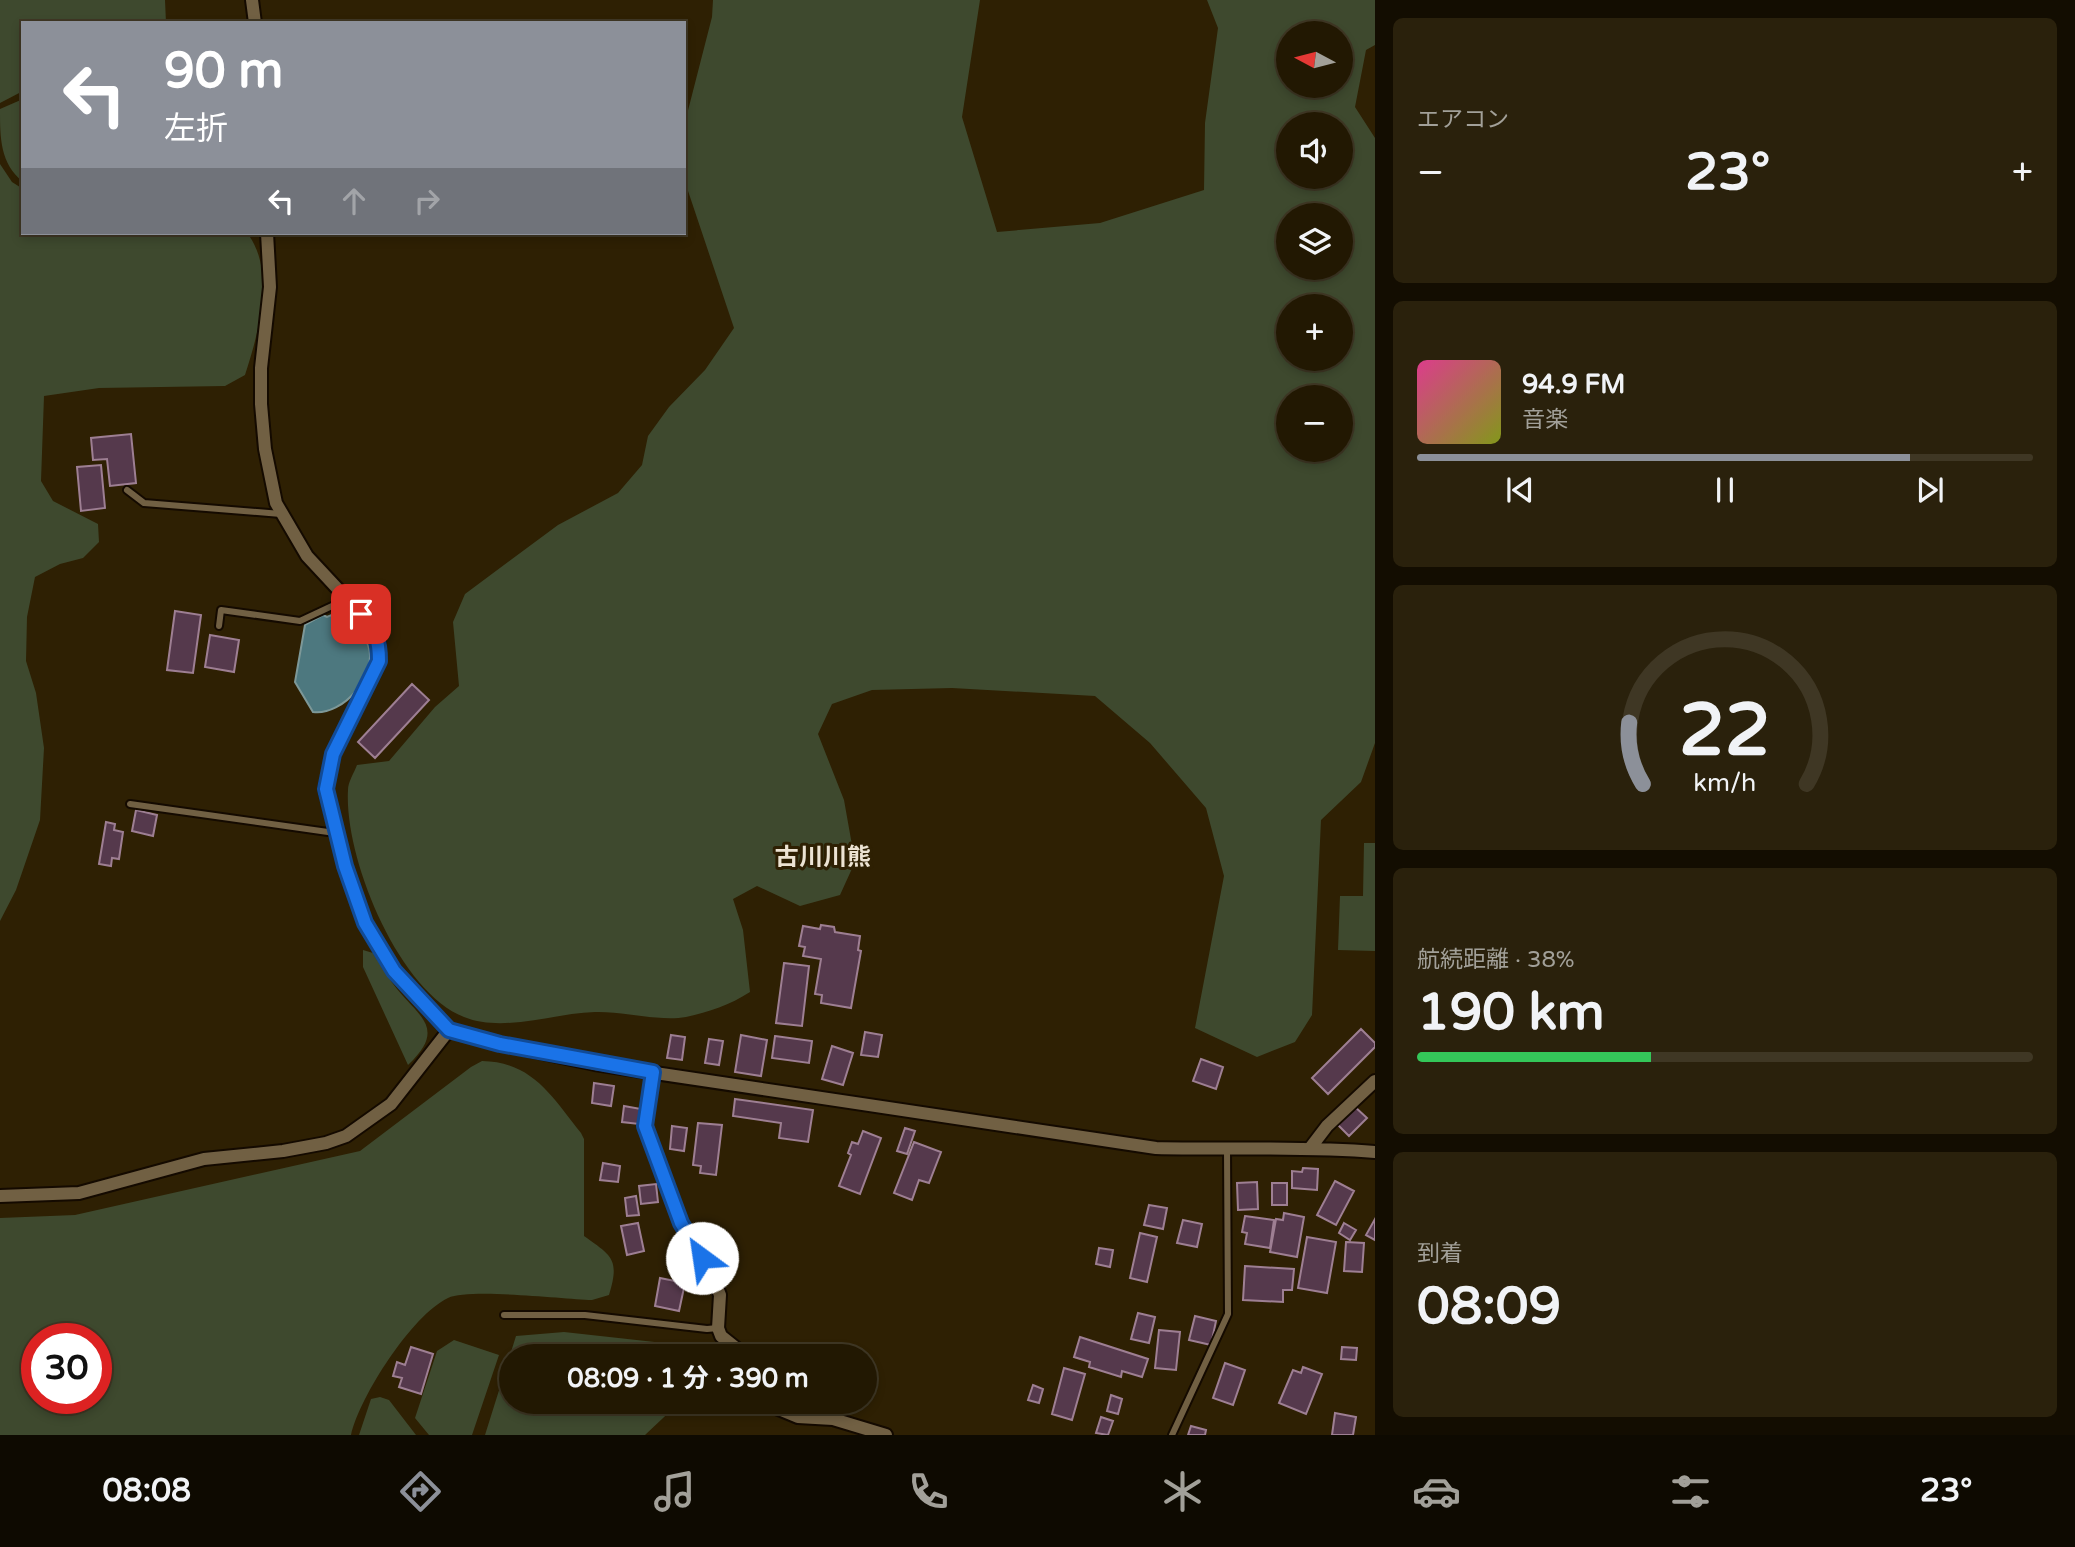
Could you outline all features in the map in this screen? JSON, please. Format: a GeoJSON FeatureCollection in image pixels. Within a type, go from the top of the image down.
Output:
{"type":"FeatureCollection","features":[{"type":"Feature","properties":{"kind":"street"},"geometry":{"type":"LineString","coordinates":[[253,0],[255,21]]}},
{"type":"Feature","properties":{"kind":"street"},"geometry":{"type":"LineString","coordinates":[[267,235],[270,287],[261,368],[261,404],[265,449],[281,514],[307,556],[375,629],[379,644],[379,661],[328,767],[326,789],[365,923],[394,971],[449,1030],[500,1044],[653,1072],[1156,1147],[1227,1150],[1311,1147],[1375,1152]]}},
{"type":"Feature","properties":{"kind":"street"},"geometry":{"type":"LineString","coordinates":[[0,1196],[79,1193],[204,1159],[283,1151],[326,1143],[346,1136],[391,1104],[449,1030]]}},
{"type":"Feature","properties":{"kind":"street"},"geometry":{"type":"LineString","coordinates":[[653,1072],[645,1126],[681,1223],[712,1275],[720,1295],[718,1328],[721,1336],[731,1344]]}},
{"type":"Feature","properties":{"kind":"street"},"geometry":{"type":"LineString","coordinates":[[1311,1147],[1326,1126],[1375,1081]]}},
{"type":"Feature","properties":{"kind":"street"},"geometry":{"type":"LineString","coordinates":[[790,1414],[797,1417],[833,1419],[886,1435]]}},
{"type":"Feature","properties":{"kind":"lane"},"geometry":{"type":"LineString","coordinates":[[127,490],[144,503],[281,514]]}},
{"type":"Feature","properties":{"kind":"lane"},"geometry":{"type":"LineString","coordinates":[[219,626],[221,610],[300,621],[347,599]]}},
{"type":"Feature","properties":{"kind":"lane"},"geometry":{"type":"LineString","coordinates":[[130,804],[337,833]]}},
{"type":"Feature","properties":{"kind":"lane"},"geometry":{"type":"LineString","coordinates":[[1172,1435],[1227,1314],[1227,1150]]}},
{"type":"Feature","properties":{"kind":"lane"},"geometry":{"type":"LineString","coordinates":[[504,1315],[585,1315],[718,1328]]}},
{"type":"Feature","properties":{"kind":"green space"},"geometry":{"type":"Polygon","coordinates":[[[0,0],[165,0],[166,21],[21,21],[21,92],[0,103],[0,0]]]}},
{"type":"Feature","properties":{"kind":"green space"},"geometry":{"type":"Polygon","coordinates":[[[713,0],[980,0],[962,117],[997,232],[1100,223],[1204,190],[1205,123],[1218,28],[1207,0],[1375,0],[1375,45],[1366,50],[1355,107],[1375,138],[1375,743],[1361,782],[1321,820],[1312,1015],[1295,1042],[1257,1057],[1195,1028],[1224,876],[1206,808],[1150,743],[1095,696],[952,688],[872,690],[832,704],[818,734],[844,800],[855,862],[840,895],[800,906],[757,886],[733,899],[743,930],[750,992],[719,1008],[676,1018],[595,1012],[496,1023],[464,1017],[440,1003],[417,980],[380,919],[366,884],[355,850],[349,818],[350,781],[357,765],[389,761],[435,707],[459,686],[453,622],[465,594],[558,525],[618,493],[642,465],[648,436],[669,407],[705,370],[734,328],[686,185],[686,118],[712,17],[713,0]]]}},
{"type":"Feature","properties":{"kind":"green space"},"geometry":{"type":"Polygon","coordinates":[[[21,100],[21,180],[10,167],[3,149],[0,109],[21,100]]]}},
{"type":"Feature","properties":{"kind":"green space"},"geometry":{"type":"Polygon","coordinates":[[[0,164],[12,182],[21,188],[21,235],[248,235],[256,248],[263,284],[259,322],[245,375],[225,386],[99,388],[44,396],[41,481],[53,501],[98,524],[99,542],[83,558],[60,564],[35,577],[27,617],[26,661],[36,693],[44,748],[40,820],[16,890],[0,921],[0,164]]]}},
{"type":"Feature","properties":{"kind":"green space"},"geometry":{"type":"Polygon","coordinates":[[[1364,843],[1375,843],[1375,951],[1338,950],[1340,896],[1363,896],[1364,843]]]}},
{"type":"Feature","properties":{"kind":"green space"},"geometry":{"type":"Polygon","coordinates":[[[363,950],[373,953],[394,985],[426,1024],[426,1042],[408,1065],[363,967],[363,950]]]}},
{"type":"Feature","properties":{"kind":"green space"},"geometry":{"type":"Polygon","coordinates":[[[482,1061],[500,1063],[528,1075],[550,1095],[584,1139],[584,1236],[611,1260],[614,1273],[609,1295],[592,1300],[495,1294],[448,1298],[419,1321],[389,1358],[365,1400],[351,1435],[0,1435],[0,1218],[75,1215],[360,1151],[482,1061]]]}},
{"type":"Feature","properties":{"kind":"green space"},"geometry":{"type":"Polygon","coordinates":[[[564,1332],[673,1344],[513,1344],[516,1336],[564,1332]]]}},
{"type":"Feature","properties":{"kind":"green space"},"geometry":{"type":"Polygon","coordinates":[[[454,1340],[499,1355],[472,1435],[429,1435],[415,1418],[437,1351],[454,1340]]]}},
{"type":"Feature","properties":{"kind":"green space"},"geometry":{"type":"Polygon","coordinates":[[[499,1390],[499,1414],[667,1414],[645,1435],[485,1435],[499,1390]]]}},
{"type":"Feature","properties":{"kind":"green space"},"geometry":{"type":"Polygon","coordinates":[[[380,1397],[389,1400],[416,1435],[359,1435],[371,1399],[380,1397]]]}},
{"type":"Feature","properties":{"kind":"water"},"geometry":{"type":"Polygon","coordinates":[[[339,612],[366,640],[370,657],[368,669],[356,691],[346,700],[324,712],[313,712],[295,682],[305,625],[323,615],[327,617],[339,612]]]}},
{"type":"Feature","properties":{"kind":"building"},"geometry":{"type":"Polygon","coordinates":[[[131,434],[136,483],[110,486],[107,459],[93,460],[91,438],[131,434]]]}},
{"type":"Feature","properties":{"kind":"building"},"geometry":{"type":"Polygon","coordinates":[[[101,465],[105,508],[81,511],[77,467],[101,465]]]}},
{"type":"Feature","properties":{"kind":"building"},"geometry":{"type":"Polygon","coordinates":[[[175,611],[201,615],[193,673],[167,670],[175,611]]]}},
{"type":"Feature","properties":{"kind":"building"},"geometry":{"type":"Polygon","coordinates":[[[210,635],[239,640],[234,672],[205,667],[210,635]]]}},
{"type":"Feature","properties":{"kind":"building"},"geometry":{"type":"Polygon","coordinates":[[[412,684],[429,700],[375,758],[358,742],[412,684]]]}},
{"type":"Feature","properties":{"kind":"building"},"geometry":{"type":"Polygon","coordinates":[[[136,810],[157,815],[153,836],[132,831],[136,810]]]}},
{"type":"Feature","properties":{"kind":"building"},"geometry":{"type":"Polygon","coordinates":[[[106,822],[115,824],[114,830],[123,832],[119,859],[112,858],[111,866],[99,864],[106,822]]]}},
{"type":"Feature","properties":{"kind":"building"},"geometry":{"type":"Polygon","coordinates":[[[821,925],[834,927],[835,932],[860,936],[858,950],[861,951],[851,1008],[821,1003],[822,995],[815,994],[821,959],[803,956],[805,947],[799,946],[803,926],[820,929],[821,925]]]}},
{"type":"Feature","properties":{"kind":"building"},"geometry":{"type":"Polygon","coordinates":[[[784,963],[809,966],[802,1026],[776,1023],[784,963]]]}},
{"type":"Feature","properties":{"kind":"building"},"geometry":{"type":"Polygon","coordinates":[[[1361,1029],[1375,1043],[1375,1047],[1328,1094],[1312,1078],[1361,1029]]]}},
{"type":"Feature","properties":{"kind":"building"},"geometry":{"type":"Polygon","coordinates":[[[865,1032],[882,1035],[878,1057],[861,1055],[865,1032]]]}},
{"type":"Feature","properties":{"kind":"building"},"geometry":{"type":"Polygon","coordinates":[[[671,1035],[685,1037],[682,1060],[667,1058],[671,1035]]]}},
{"type":"Feature","properties":{"kind":"building"},"geometry":{"type":"Polygon","coordinates":[[[741,1035],[767,1040],[761,1076],[735,1072],[741,1035]]]}},
{"type":"Feature","properties":{"kind":"building"},"geometry":{"type":"Polygon","coordinates":[[[775,1036],[812,1041],[809,1063],[772,1058],[775,1036]]]}},
{"type":"Feature","properties":{"kind":"building"},"geometry":{"type":"Polygon","coordinates":[[[709,1039],[723,1041],[719,1065],[705,1063],[709,1039]]]}},
{"type":"Feature","properties":{"kind":"building"},"geometry":{"type":"Polygon","coordinates":[[[832,1046],[853,1053],[843,1085],[822,1079],[832,1046]]]}},
{"type":"Feature","properties":{"kind":"building"},"geometry":{"type":"Polygon","coordinates":[[[1201,1059],[1223,1067],[1216,1089],[1193,1081],[1201,1059]]]}},
{"type":"Feature","properties":{"kind":"building"},"geometry":{"type":"Polygon","coordinates":[[[594,1083],[614,1086],[611,1106],[592,1103],[594,1083]]]}},
{"type":"Feature","properties":{"kind":"building"},"geometry":{"type":"Polygon","coordinates":[[[735,1099],[813,1110],[808,1142],[779,1138],[781,1123],[733,1116],[735,1099]]]}},
{"type":"Feature","properties":{"kind":"building"},"geometry":{"type":"Polygon","coordinates":[[[624,1106],[641,1109],[639,1124],[622,1122],[624,1106]]]}},
{"type":"Feature","properties":{"kind":"building"},"geometry":{"type":"Polygon","coordinates":[[[1354,1106],[1367,1118],[1349,1136],[1337,1124],[1354,1106]]]}},
{"type":"Feature","properties":{"kind":"building"},"geometry":{"type":"Polygon","coordinates":[[[698,1123],[722,1125],[716,1175],[700,1173],[701,1166],[693,1165],[698,1123]]]}},
{"type":"Feature","properties":{"kind":"building"},"geometry":{"type":"Polygon","coordinates":[[[672,1126],[687,1128],[684,1151],[670,1149],[672,1126]]]}},
{"type":"Feature","properties":{"kind":"building"},"geometry":{"type":"Polygon","coordinates":[[[905,1128],[915,1131],[907,1154],[897,1151],[905,1128]]]}},
{"type":"Feature","properties":{"kind":"building"},"geometry":{"type":"Polygon","coordinates":[[[863,1131],[881,1138],[860,1194],[839,1186],[851,1155],[848,1153],[852,1142],[858,1144],[863,1131]]]}},
{"type":"Feature","properties":{"kind":"building"},"geometry":{"type":"Polygon","coordinates":[[[914,1142],[941,1152],[929,1183],[919,1180],[912,1200],[894,1193],[914,1142]]]}},
{"type":"Feature","properties":{"kind":"building"},"geometry":{"type":"Polygon","coordinates":[[[603,1163],[620,1166],[618,1182],[600,1180],[603,1163]]]}},
{"type":"Feature","properties":{"kind":"building"},"geometry":{"type":"Polygon","coordinates":[[[1303,1168],[1318,1169],[1317,1190],[1292,1188],[1292,1171],[1302,1172],[1303,1168]]]}},
{"type":"Feature","properties":{"kind":"building"},"geometry":{"type":"Polygon","coordinates":[[[1335,1181],[1354,1191],[1336,1225],[1317,1215],[1335,1181]]]}},
{"type":"Feature","properties":{"kind":"building"},"geometry":{"type":"Polygon","coordinates":[[[1257,1182],[1258,1209],[1238,1210],[1237,1183],[1257,1182]]]}},
{"type":"Feature","properties":{"kind":"building"},"geometry":{"type":"Polygon","coordinates":[[[1272,1183],[1287,1183],[1287,1205],[1272,1205],[1272,1183]]]}},
{"type":"Feature","properties":{"kind":"building"},"geometry":{"type":"Polygon","coordinates":[[[656,1184],[658,1202],[641,1204],[639,1186],[656,1184]]]}},
{"type":"Feature","properties":{"kind":"building"},"geometry":{"type":"Polygon","coordinates":[[[636,1196],[639,1215],[627,1216],[625,1198],[636,1196]]]}},
{"type":"Feature","properties":{"kind":"building"},"geometry":{"type":"Polygon","coordinates":[[[1149,1205],[1167,1208],[1163,1229],[1144,1225],[1149,1205]]]}},
{"type":"Feature","properties":{"kind":"building"},"geometry":{"type":"Polygon","coordinates":[[[1284,1213],[1304,1217],[1297,1257],[1270,1252],[1276,1219],[1283,1220],[1284,1213]]]}},
{"type":"Feature","properties":{"kind":"building"},"geometry":{"type":"Polygon","coordinates":[[[1245,1216],[1274,1220],[1270,1248],[1245,1244],[1247,1233],[1242,1232],[1245,1216]]]}},
{"type":"Feature","properties":{"kind":"building"},"geometry":{"type":"Polygon","coordinates":[[[1375,1219],[1375,1240],[1366,1235],[1375,1219]]]}},
{"type":"Feature","properties":{"kind":"building"},"geometry":{"type":"Polygon","coordinates":[[[1183,1220],[1202,1224],[1197,1247],[1177,1243],[1183,1220]]]}},
{"type":"Feature","properties":{"kind":"building"},"geometry":{"type":"Polygon","coordinates":[[[638,1223],[644,1251],[627,1255],[621,1226],[638,1223]]]}},
{"type":"Feature","properties":{"kind":"building"},"geometry":{"type":"Polygon","coordinates":[[[1344,1223],[1356,1230],[1350,1240],[1339,1233],[1344,1223]]]}},
{"type":"Feature","properties":{"kind":"building"},"geometry":{"type":"Polygon","coordinates":[[[1140,1233],[1157,1237],[1147,1282],[1130,1278],[1140,1233]]]}},
{"type":"Feature","properties":{"kind":"building"},"geometry":{"type":"Polygon","coordinates":[[[1307,1237],[1336,1242],[1327,1293],[1298,1288],[1307,1237]]]}},
{"type":"Feature","properties":{"kind":"building"},"geometry":{"type":"Polygon","coordinates":[[[1346,1242],[1364,1243],[1362,1272],[1344,1271],[1346,1242]]]}},
{"type":"Feature","properties":{"kind":"building"},"geometry":{"type":"Polygon","coordinates":[[[1099,1248],[1113,1250],[1110,1267],[1096,1264],[1099,1248]]]}},
{"type":"Feature","properties":{"kind":"building"},"geometry":{"type":"Polygon","coordinates":[[[1245,1266],[1294,1269],[1292,1290],[1283,1290],[1283,1302],[1243,1300],[1245,1266]]]}},
{"type":"Feature","properties":{"kind":"building"},"geometry":{"type":"Polygon","coordinates":[[[660,1278],[685,1283],[679,1311],[655,1306],[660,1278]]]}},
{"type":"Feature","properties":{"kind":"building"},"geometry":{"type":"Polygon","coordinates":[[[1138,1313],[1155,1317],[1149,1343],[1131,1339],[1138,1313]]]}},
{"type":"Feature","properties":{"kind":"building"},"geometry":{"type":"Polygon","coordinates":[[[1195,1316],[1216,1321],[1211,1345],[1189,1340],[1195,1316]]]}},
{"type":"Feature","properties":{"kind":"building"},"geometry":{"type":"Polygon","coordinates":[[[1159,1330],[1180,1332],[1176,1370],[1155,1368],[1159,1330]]]}},
{"type":"Feature","properties":{"kind":"building"},"geometry":{"type":"Polygon","coordinates":[[[1080,1337],[1148,1359],[1142,1377],[1122,1371],[1121,1377],[1089,1367],[1090,1362],[1074,1357],[1080,1337]]]}},
{"type":"Feature","properties":{"kind":"building"},"geometry":{"type":"Polygon","coordinates":[[[411,1347],[433,1354],[421,1394],[399,1387],[402,1378],[393,1376],[397,1362],[405,1365],[411,1347]]]}},
{"type":"Feature","properties":{"kind":"building"},"geometry":{"type":"Polygon","coordinates":[[[1342,1347],[1357,1348],[1356,1360],[1341,1359],[1342,1347]]]}},
{"type":"Feature","properties":{"kind":"building"},"geometry":{"type":"Polygon","coordinates":[[[1225,1363],[1245,1370],[1233,1405],[1213,1398],[1225,1363]]]}},
{"type":"Feature","properties":{"kind":"building"},"geometry":{"type":"Polygon","coordinates":[[[1303,1367],[1322,1374],[1306,1414],[1279,1403],[1293,1370],[1301,1373],[1303,1367]]]}},
{"type":"Feature","properties":{"kind":"building"},"geometry":{"type":"Polygon","coordinates":[[[1064,1368],[1085,1374],[1072,1420],[1052,1414],[1064,1368]]]}},
{"type":"Feature","properties":{"kind":"building"},"geometry":{"type":"Polygon","coordinates":[[[1033,1385],[1043,1389],[1039,1403],[1028,1400],[1033,1385]]]}},
{"type":"Feature","properties":{"kind":"building"},"geometry":{"type":"Polygon","coordinates":[[[1111,1395],[1122,1399],[1118,1414],[1107,1411],[1111,1395]]]}},
{"type":"Feature","properties":{"kind":"building"},"geometry":{"type":"Polygon","coordinates":[[[1335,1413],[1356,1417],[1353,1435],[1332,1435],[1335,1413]]]}},
{"type":"Feature","properties":{"kind":"building"},"geometry":{"type":"Polygon","coordinates":[[[1101,1417],[1113,1421],[1108,1435],[1096,1433],[1101,1417]]]}},
{"type":"Feature","properties":{"kind":"building"},"geometry":{"type":"Polygon","coordinates":[[[1191,1426],[1206,1430],[1205,1435],[1188,1435],[1191,1426]]]}},
{"type":"Feature","properties":{"kind":"district","name":"古川川熊"},"geometry":{"type":"Point","coordinates":[823,857]}},
{"type":"Feature","properties":{"kind":"route"},"geometry":{"type":"LineString","coordinates":[[361,614],[375,629],[379,644],[379,661],[333,754],[328,767],[326,789],[345,866],[365,923],[394,971],[449,1030],[595,1064],[653,1072],[645,1126],[681,1223],[702,1258]]}}]}
